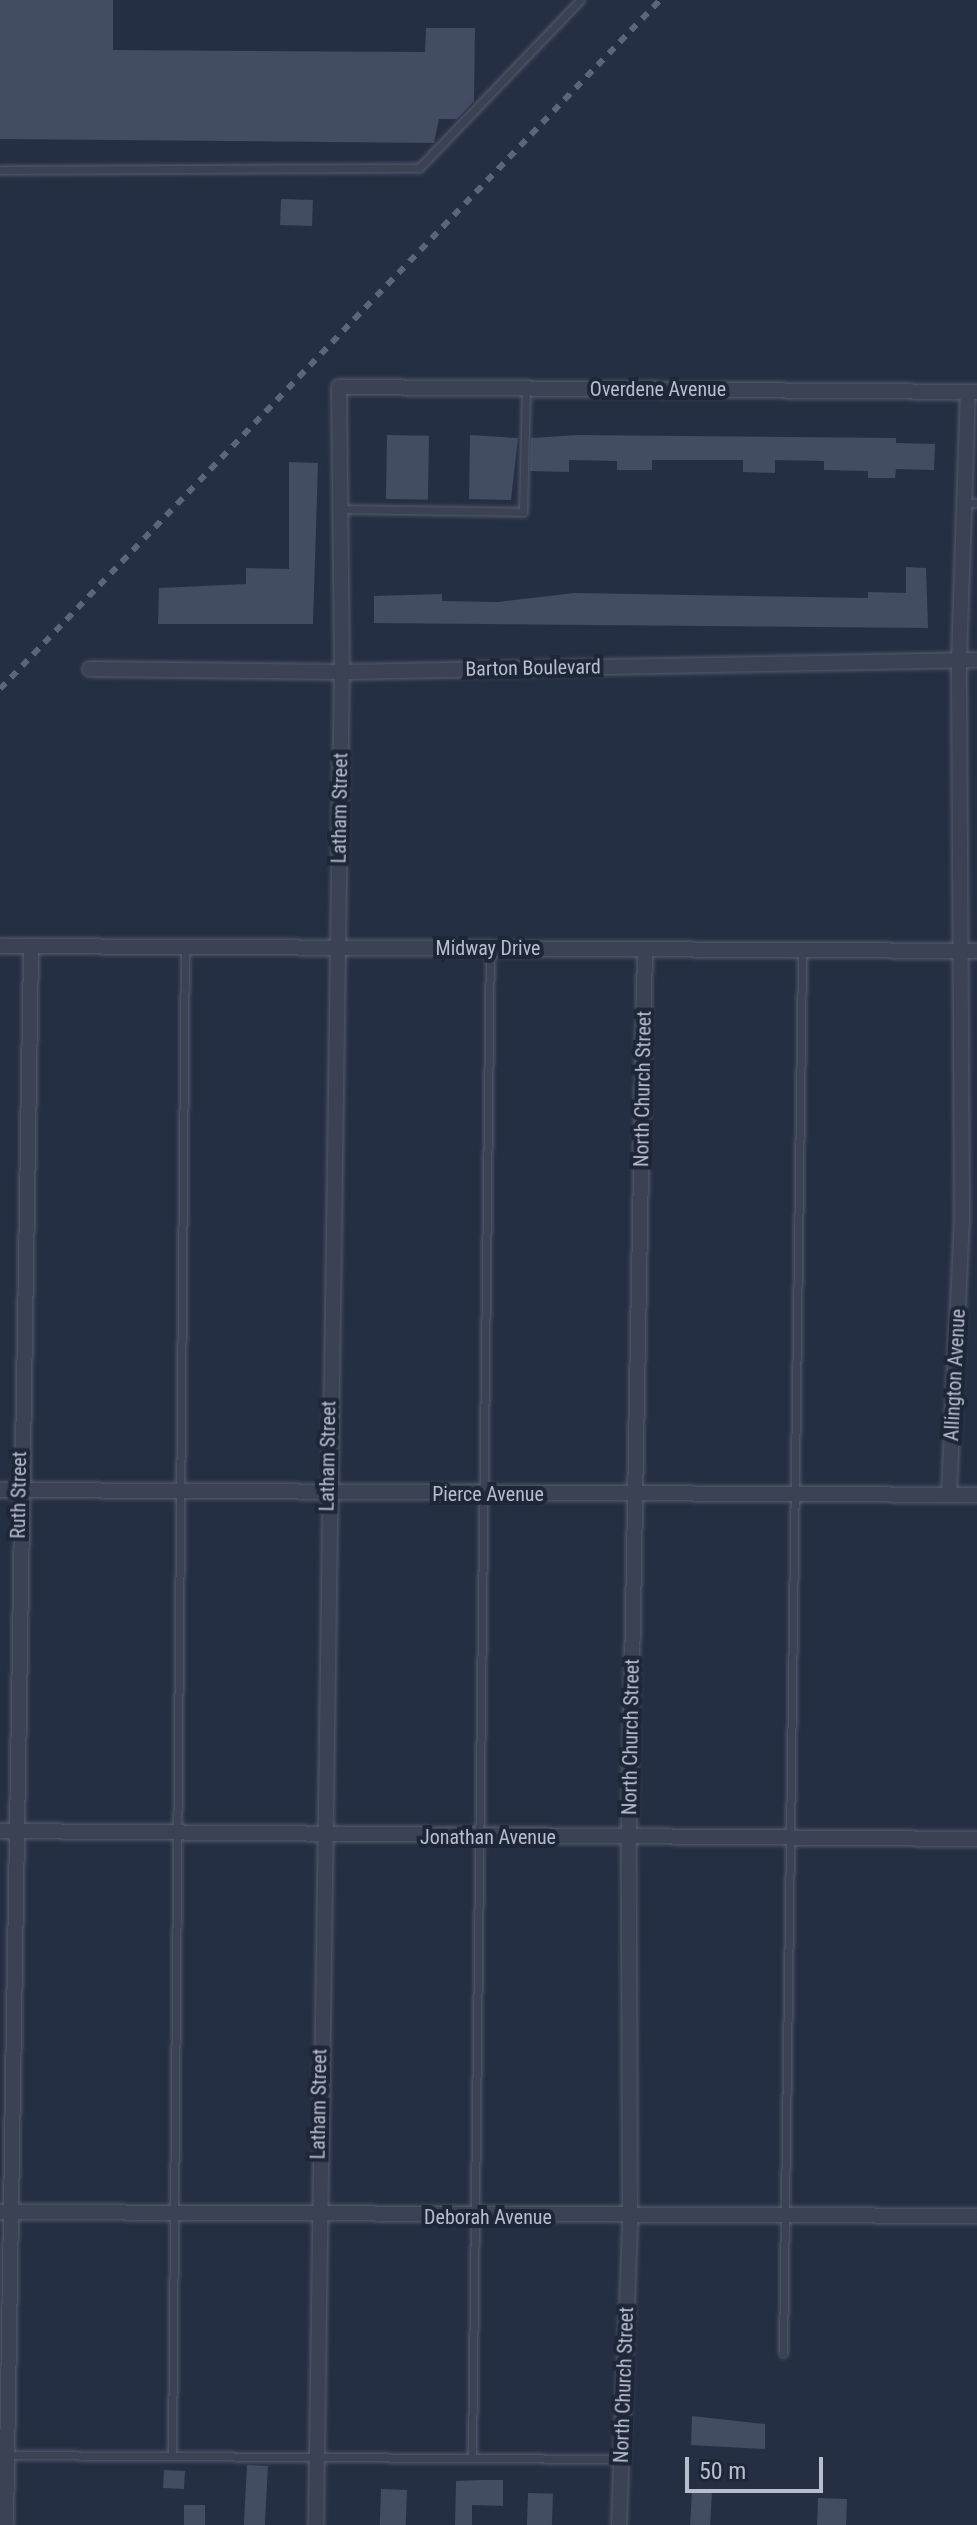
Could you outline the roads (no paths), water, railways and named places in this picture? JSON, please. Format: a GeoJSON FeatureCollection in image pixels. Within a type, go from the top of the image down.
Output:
{"type":"FeatureCollection","features":[{"type":"Feature","properties":{"kind":"street","name":"Overdene Avenue"},"geometry":{"type":"LineString","coordinates":[[339,387],[973,392]]}},
{"type":"Feature","properties":{"kind":"street","name":"Latham Street"},"geometry":{"type":"LineString","coordinates":[[316,2525],[322,1838],[342,672],[339,387]]}},
{"type":"Feature","properties":{"kind":"street","name":"Allington Avenue"},"geometry":{"type":"LineString","coordinates":[[949,1494],[969,1221],[970,951],[959,660],[971,503],[973,392]]}},
{"type":"Feature","properties":{"kind":"street","name":"Barton Boulevard"},"geometry":{"type":"LineString","coordinates":[[90,669],[342,672],[977,660]]}},
{"type":"Feature","properties":{"kind":"street","name":"Midway Drive"},"geometry":{"type":"LineString","coordinates":[[0,946],[970,951]]}},
{"type":"Feature","properties":{"kind":"street","name":"Ruth Street"},"geometry":{"type":"LineString","coordinates":[[6,2525],[3,2455],[7,1832],[19,1489],[31,946]]}},
{"type":"Feature","properties":{"kind":"street","name":"North Church Street"},"geometry":{"type":"LineString","coordinates":[[619,2525],[630,2218],[629,1837],[638,1494],[645,949]]}},
{"type":"Feature","properties":{"kind":"street","name":"Pierce Avenue"},"geometry":{"type":"LineString","coordinates":[[0,1490],[977,1495]]}},
{"type":"Feature","properties":{"kind":"street","name":"Jonathan Avenue"},"geometry":{"type":"LineString","coordinates":[[7,1832],[322,1838],[977,1839]]}},
{"type":"Feature","properties":{"kind":"street","name":"Deborah Avenue"},"geometry":{"type":"LineString","coordinates":[[5,2212],[630,2218],[977,2216]]}},
{"type":"Feature","properties":{"kind":"lane"},"geometry":{"type":"LineString","coordinates":[[0,170],[419,168],[580,0]]}},
{"type":"Feature","properties":{"kind":"lane"},"geometry":{"type":"LineString","coordinates":[[340,509],[523,512],[526,388]]}},
{"type":"Feature","properties":{"kind":"lane"},"geometry":{"type":"LineString","coordinates":[[172,2456],[177,1492],[185,946]]}},
{"type":"Feature","properties":{"kind":"lane"},"geometry":{"type":"LineString","coordinates":[[472,2458],[479,2217],[490,948]]}},
{"type":"Feature","properties":{"kind":"lane"},"geometry":{"type":"LineString","coordinates":[[783,2353],[782,2217],[802,950]]}},
{"type":"Feature","properties":{"kind":"lane"},"geometry":{"type":"LineString","coordinates":[[3,2455],[621,2459]]}},
{"type":"Feature","properties":{"kind":"railway"},"geometry":{"type":"LineString","coordinates":[[0,689],[660,0]]}}]}
